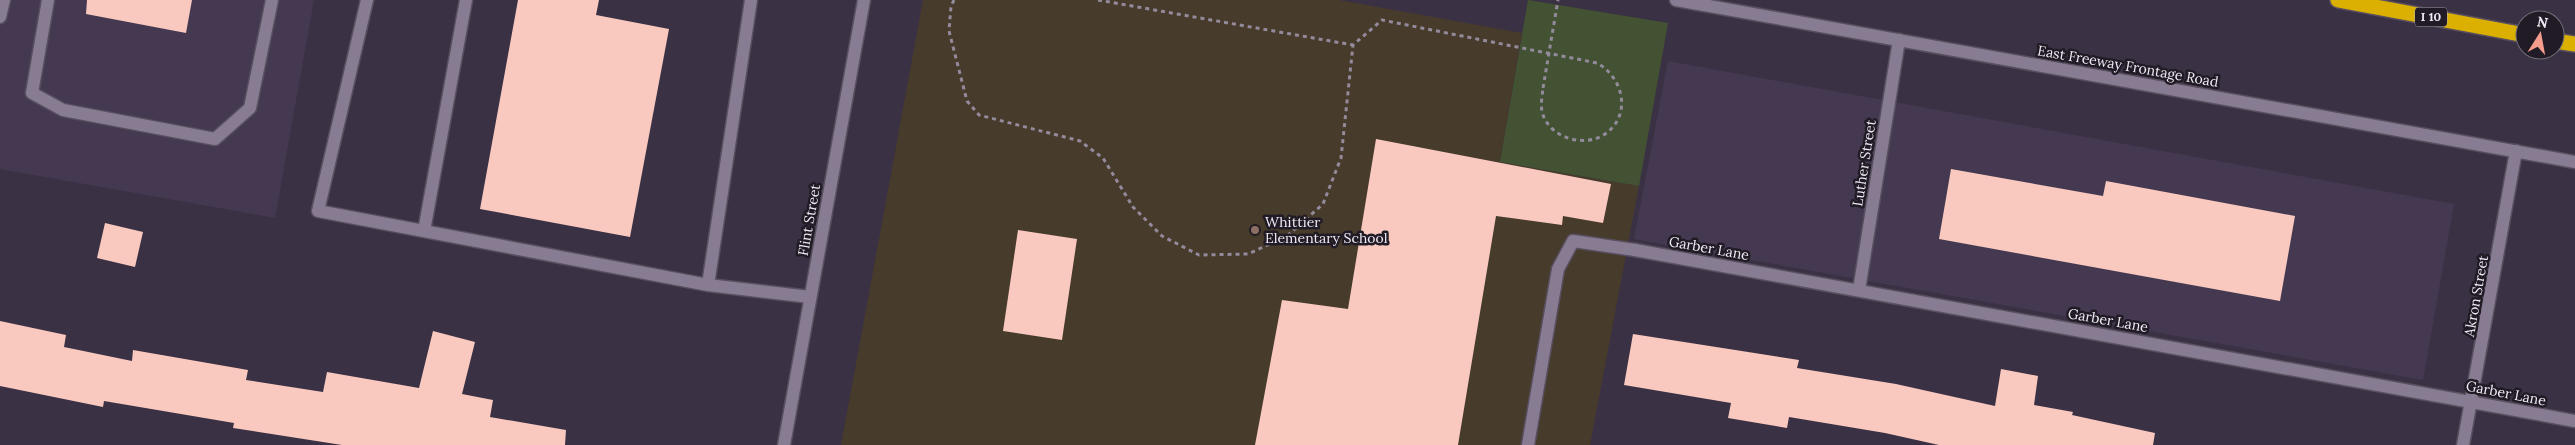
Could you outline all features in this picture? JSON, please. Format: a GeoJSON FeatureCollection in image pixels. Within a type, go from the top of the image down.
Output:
{"type":"FeatureCollection","features":[{"type":"Feature","properties":{"kind":"highway","name":"I 10"},"geometry":{"type":"LineString","coordinates":[[2338,0],[2515,33]]}},
{"type":"Feature","properties":{"kind":"street"},"geometry":{"type":"LineString","coordinates":[[0,17],[4,0]]}},
{"type":"Feature","properties":{"kind":"street"},"geometry":{"type":"LineString","coordinates":[[48,0],[32,93],[64,110],[215,139],[250,108],[272,0]]}},
{"type":"Feature","properties":{"kind":"street"},"geometry":{"type":"LineString","coordinates":[[367,0],[318,211],[708,285],[810,297]]}},
{"type":"Feature","properties":{"kind":"street"},"geometry":{"type":"LineString","coordinates":[[424,231],[466,0]]}},
{"type":"Feature","properties":{"kind":"street"},"geometry":{"type":"LineString","coordinates":[[708,285],[751,0]]}},
{"type":"Feature","properties":{"kind":"street","name":"Flint Street"},"geometry":{"type":"LineString","coordinates":[[784,445],[864,0]]}},
{"type":"Feature","properties":{"kind":"street","name":"East Freeway Frontage Road"},"geometry":{"type":"LineString","coordinates":[[1676,0],[2575,162]]}},
{"type":"Feature","properties":{"kind":"street","name":"Luther Street"},"geometry":{"type":"LineString","coordinates":[[1859,290],[1899,40]]}},
{"type":"Feature","properties":{"kind":"street","name":"Akron Street"},"geometry":{"type":"LineString","coordinates":[[2463,445],[2516,151]]}},
{"type":"Feature","properties":{"kind":"street","name":"Garber Lane"},"geometry":{"type":"LineString","coordinates":[[1528,445],[1558,268],[1572,241],[1635,250],[1859,290],[2575,421]]}},
{"type":"Feature","properties":{"kind":"path"},"geometry":{"type":"LineString","coordinates":[[954,0],[951,6],[949,31],[967,102],[978,115],[1080,141],[1103,158],[1133,207],[1162,236],[1199,255],[1248,254],[1287,236],[1323,204],[1342,158],[1353,45],[1382,20],[1538,52],[1546,54],[1554,56],[1597,63],[1608,69],[1617,80],[1621,99],[1618,119],[1609,131],[1584,141],[1569,139],[1551,126],[1544,115],[1543,88],[1546,68],[1548,59],[1550,49],[1558,0]]}},
{"type":"Feature","properties":{"kind":"path"},"geometry":{"type":"LineString","coordinates":[[1098,0],[1353,45]]}},
{"type":"Feature","properties":{"kind":"shaded area"},"geometry":{"type":"Polygon","coordinates":[[[0,0],[314,0],[275,218],[0,169],[0,0]]]}},
{"type":"Feature","properties":{"kind":"shaded area","name":"Whittier Elementary School"},"geometry":{"type":"Polygon","coordinates":[[[923,0],[1339,0],[1522,33],[1500,162],[1639,186],[1590,445],[841,445],[923,0]]]}},
{"type":"Feature","properties":{"kind":"shaded area"},"geometry":{"type":"Polygon","coordinates":[[[1668,61],[2454,204],[2423,380],[1634,239],[1668,61]]]}},
{"type":"Feature","properties":{"kind":"green space"},"geometry":{"type":"Polygon","coordinates":[[[1528,0],[1668,23],[1639,186],[1500,162],[1528,0]]]}},
{"type":"Feature","properties":{"kind":"building"},"geometry":{"type":"Polygon","coordinates":[[[87,0],[192,0],[186,33],[86,14],[87,0]]]}},
{"type":"Feature","properties":{"kind":"building"},"geometry":{"type":"Polygon","coordinates":[[[518,0],[599,0],[596,15],[669,29],[630,237],[480,209],[518,0]]]}},
{"type":"Feature","properties":{"kind":"building"},"geometry":{"type":"Polygon","coordinates":[[[1376,139],[1611,184],[1603,223],[1563,216],[1562,225],[1496,216],[1458,445],[1255,445],[1282,300],[1348,309],[1376,139]]]}},
{"type":"Feature","properties":{"kind":"building"},"geometry":{"type":"Polygon","coordinates":[[[1951,169],[2103,196],[2106,181],[2295,216],[2280,301],[1939,239],[1951,169]]]}},
{"type":"Feature","properties":{"kind":"building"},"geometry":{"type":"Polygon","coordinates":[[[105,223],[143,232],[135,267],[97,258],[105,223]]]}},
{"type":"Feature","properties":{"kind":"building"},"geometry":{"type":"Polygon","coordinates":[[[1018,230],[1077,239],[1062,340],[1003,331],[1018,230]]]}},
{"type":"Feature","properties":{"kind":"building"},"geometry":{"type":"Polygon","coordinates":[[[0,321],[66,335],[64,347],[132,361],[133,350],[248,370],[246,380],[323,392],[327,372],[419,388],[433,331],[475,342],[462,394],[493,400],[490,417],[566,430],[565,445],[342,445],[233,428],[234,423],[104,401],[103,407],[0,386],[0,321]]]}},
{"type":"Feature","properties":{"kind":"building"},"geometry":{"type":"Polygon","coordinates":[[[1633,334],[1799,360],[1797,368],[1896,384],[1995,406],[2001,369],[2038,376],[2034,405],[2073,412],[2072,415],[2155,433],[2153,445],[1939,445],[1885,433],[1789,417],[1787,428],[1728,418],[1731,403],[1624,385],[1633,334]]]}},
{"type":"Feature","properties":{"kind":"place","name":"Whittier Elementary School"},"geometry":{"type":"Point","coordinates":[1255,230]}}]}
